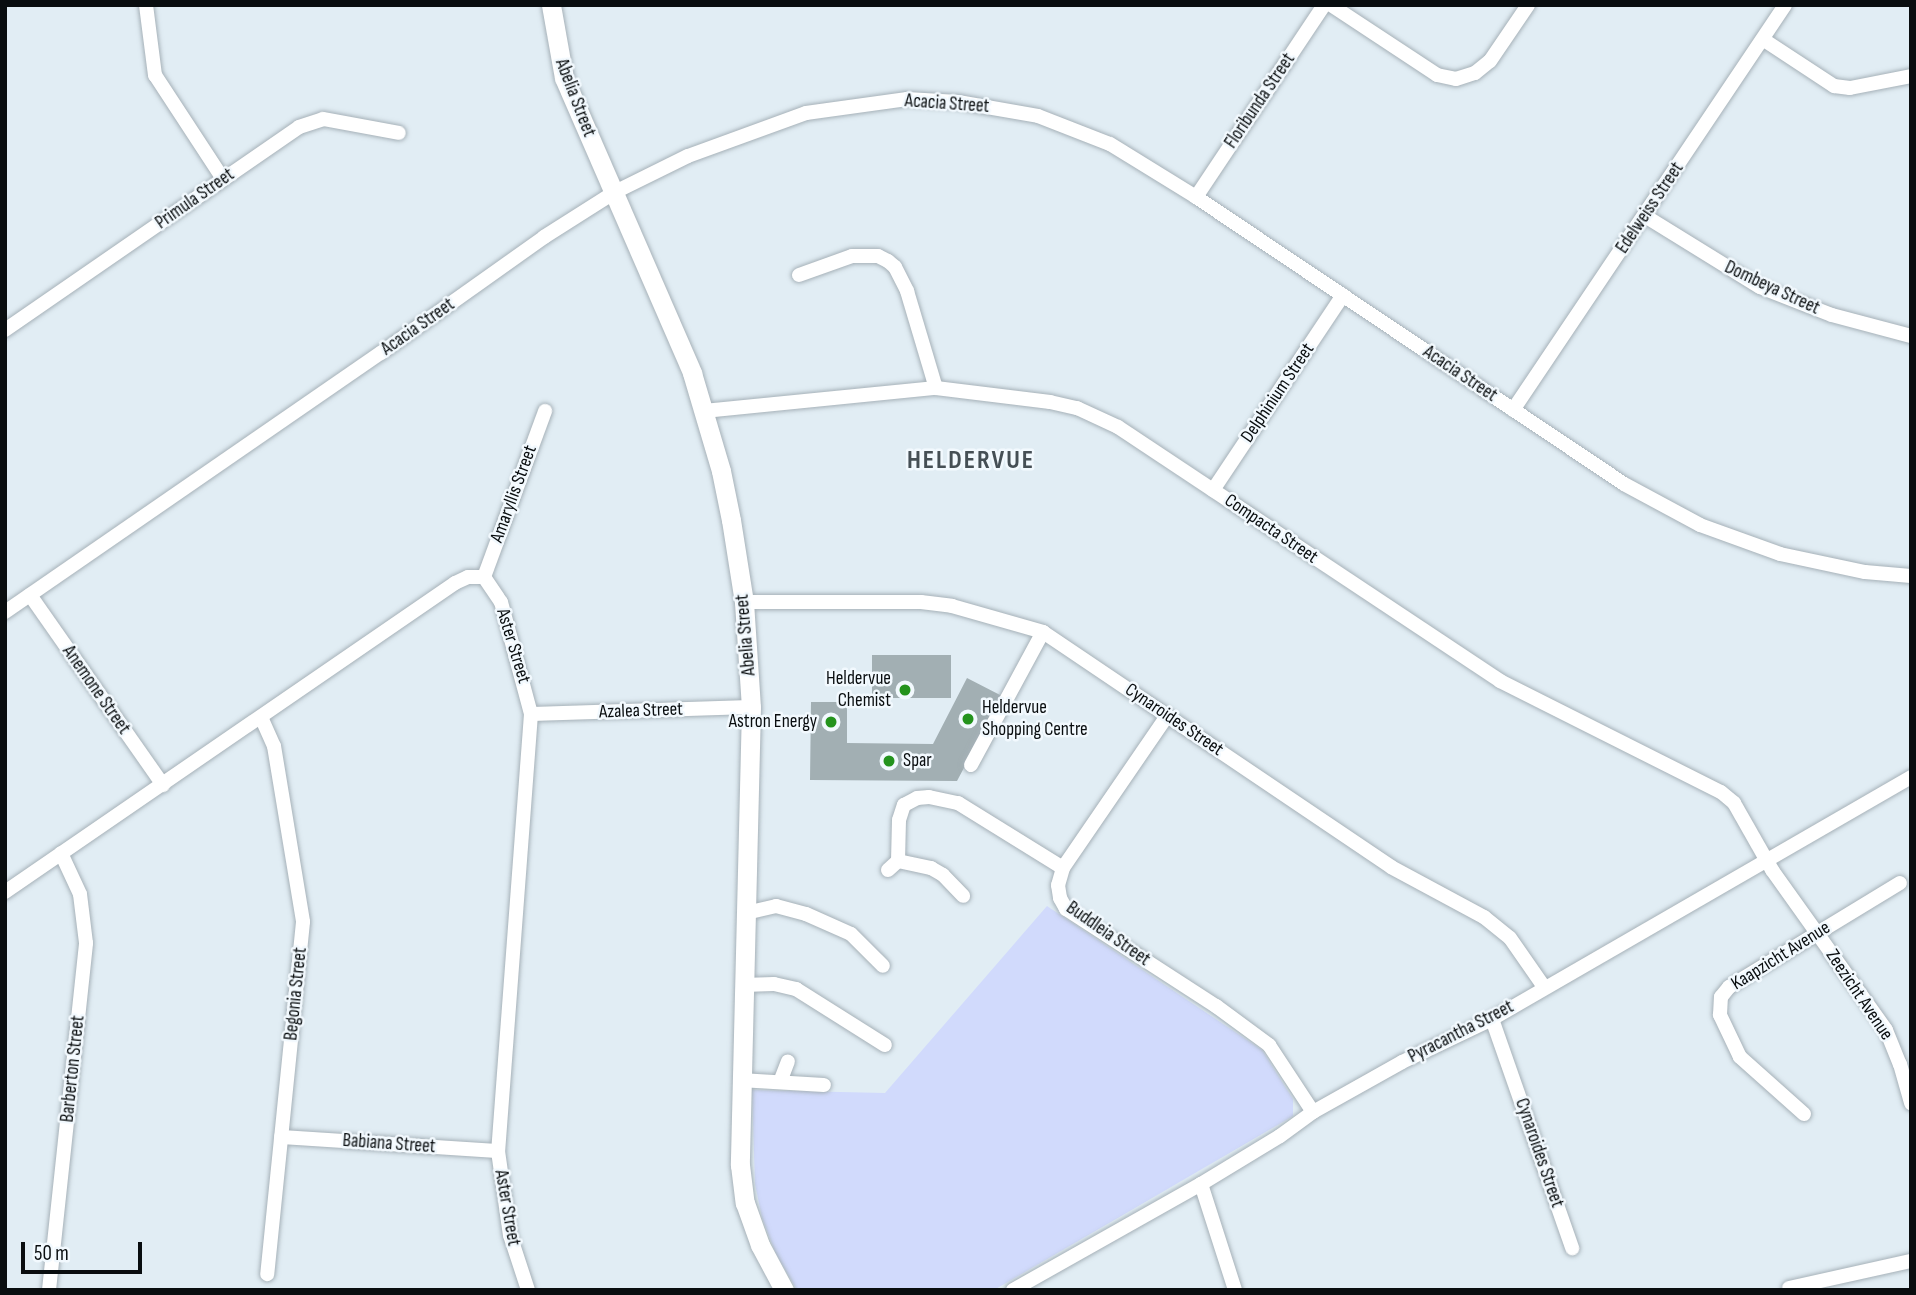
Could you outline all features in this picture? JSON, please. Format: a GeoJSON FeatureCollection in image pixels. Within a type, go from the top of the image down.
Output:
{"type":"FeatureCollection","features":[{"type":"Feature","properties":{"kind":"street"},"geometry":{"type":"LineString","coordinates":[[146,5],[155,75],[223,179]]}},
{"type":"Feature","properties":{"kind":"street","name":"Abelia Street"},"geometry":{"type":"LineString","coordinates":[[551,5],[564,78],[679,337],[721,471],[744,601],[751,707],[740,1165],[745,1203],[760,1245],[784,1290]]}},
{"type":"Feature","properties":{"kind":"street","name":"Floribunda Street"},"geometry":{"type":"LineString","coordinates":[[1196,197],[1324,5]]}},
{"type":"Feature","properties":{"kind":"street"},"geometry":{"type":"LineString","coordinates":[[1331,5],[1437,75],[1456,79],[1475,73],[1490,61],[1528,5]]}},
{"type":"Feature","properties":{"kind":"street","name":"Edelweiss Street"},"geometry":{"type":"LineString","coordinates":[[1513,410],[1785,5]]}},
{"type":"Feature","properties":{"kind":"street"},"geometry":{"type":"LineString","coordinates":[[1764,40],[1834,86],[1850,88],[1911,76]]}},
{"type":"Feature","properties":{"kind":"street","name":"Acacia Street"},"geometry":{"type":"LineString","coordinates":[[5,612],[381,353],[544,237],[615,192],[688,156],[806,113],[907,99],[1000,108],[1038,116],[1110,144],[1196,197],[1624,484],[1700,525],[1780,554],[1866,572],[1911,576]]}},
{"type":"Feature","properties":{"kind":"street","name":"Primula Street"},"geometry":{"type":"LineString","coordinates":[[5,330],[311,121],[341,120],[399,133]]}},
{"type":"Feature","properties":{"kind":"street","name":"Dombeya Street"},"geometry":{"type":"LineString","coordinates":[[1645,216],[1760,287],[1832,315],[1911,336]]}},
{"type":"Feature","properties":{"kind":"street"},"geometry":{"type":"LineString","coordinates":[[799,275],[852,256],[878,256],[888,261],[895,267],[907,291],[936,388]]}},
{"type":"Feature","properties":{"kind":"street","name":"Delphinium Street"},"geometry":{"type":"LineString","coordinates":[[1213,490],[1343,295]]}},
{"type":"Feature","properties":{"kind":"street","name":"Compacta Street"},"geometry":{"type":"LineString","coordinates":[[704,411],[936,388],[998,394],[1077,408],[1118,427],[1500,681],[1721,792],[1744,819],[1766,860]]}},
{"type":"Feature","properties":{"kind":"street","name":"Amaryllis Street"},"geometry":{"type":"LineString","coordinates":[[484,577],[545,411]]}},
{"type":"Feature","properties":{"kind":"street"},"geometry":{"type":"LineString","coordinates":[[5,892],[455,583],[468,578],[484,577]]}},
{"type":"Feature","properties":{"kind":"street","name":"Aster Street"},"geometry":{"type":"LineString","coordinates":[[484,577],[500,602],[531,714],[498,1151],[510,1235],[528,1290]]}},
{"type":"Feature","properties":{"kind":"street","name":"Anemone Street"},"geometry":{"type":"LineString","coordinates":[[30,594],[163,785]]}},
{"type":"Feature","properties":{"kind":"street","name":"Cynaroides Street"},"geometry":{"type":"LineString","coordinates":[[744,601],[921,602],[952,607],[1043,632],[1391,867],[1484,917],[1510,938],[1544,987]]}},
{"type":"Feature","properties":{"kind":"street"},"geometry":{"type":"LineString","coordinates":[[971,765],[1043,632]]}},
{"type":"Feature","properties":{"kind":"street","name":"Azalea Street"},"geometry":{"type":"LineString","coordinates":[[531,714],[751,707]]}},
{"type":"Feature","properties":{"kind":"street"},"geometry":{"type":"LineString","coordinates":[[963,896],[943,875],[931,868],[893,865],[901,811],[909,801],[929,797],[958,803],[1063,868],[1167,716]]}},
{"type":"Feature","properties":{"kind":"street","name":"Begonia Street"},"geometry":{"type":"LineString","coordinates":[[261,717],[274,746],[302,903],[267,1274]]}},
{"type":"Feature","properties":{"kind":"street","name":"Pyracantha Street"},"geometry":{"type":"LineString","coordinates":[[1013,1290],[1201,1184],[1280,1136],[1313,1112],[1402,1062],[1492,1019],[1911,777]]}},
{"type":"Feature","properties":{"kind":"street","name":"Barberton Street"},"geometry":{"type":"LineString","coordinates":[[49,1290],[86,943],[80,894],[61,853]]}},
{"type":"Feature","properties":{"kind":"street","name":"Zeezicht Avenue"},"geometry":{"type":"LineString","coordinates":[[1766,860],[1886,1030],[1900,1064],[1911,1103]]}},
{"type":"Feature","properties":{"kind":"street","name":"Buddleia Street"},"geometry":{"type":"LineString","coordinates":[[1063,868],[1058,892],[1066,909],[1216,1006],[1269,1045],[1313,1112]]}},
{"type":"Feature","properties":{"kind":"street","name":"Kaapzicht Avenue"},"geometry":{"type":"LineString","coordinates":[[1804,1114],[1741,1057],[1719,1009],[1721,996],[1729,987],[1900,883]]}},
{"type":"Feature","properties":{"kind":"street"},"geometry":{"type":"LineString","coordinates":[[746,913],[776,906],[806,914],[851,934],[883,966]]}},
{"type":"Feature","properties":{"kind":"street"},"geometry":{"type":"LineString","coordinates":[[743,985],[774,984],[796,989],[885,1045]]}},
{"type":"Feature","properties":{"kind":"street","name":"Cynaroides Street"},"geometry":{"type":"LineString","coordinates":[[1492,1019],[1572,1248]]}},
{"type":"Feature","properties":{"kind":"street"},"geometry":{"type":"LineString","coordinates":[[780,1082],[788,1061]]}},
{"type":"Feature","properties":{"kind":"street"},"geometry":{"type":"LineString","coordinates":[[740,1080],[824,1085]]}},
{"type":"Feature","properties":{"kind":"street","name":"Babiana Street"},"geometry":{"type":"LineString","coordinates":[[281,1138],[498,1151]]}},
{"type":"Feature","properties":{"kind":"street"},"geometry":{"type":"LineString","coordinates":[[1201,1184],[1235,1290]]}},
{"type":"Feature","properties":{"kind":"street"},"geometry":{"type":"LineString","coordinates":[[1789,1288],[1911,1261]]}},
{"type":"Feature","properties":{"kind":"shaded area"},"geometry":{"type":"Polygon","coordinates":[[[1047,906],[1262,1050],[1293,1099],[1293,1116],[994,1290],[797,1290],[776,1254],[762,1218],[755,1184],[752,1090],[885,1093],[1047,906]]]}},
{"type":"Feature","properties":{"kind":"building"},"geometry":{"type":"Polygon","coordinates":[[[872,655],[951,655],[951,698],[872,698],[872,655]]]}},
{"type":"Feature","properties":{"kind":"building","name":"Heldervue Shopping Centre"},"geometry":{"type":"Polygon","coordinates":[[[967,678],[1002,696],[957,781],[810,780],[811,702],[847,702],[847,743],[933,744],[967,678]]]}},
{"type":"Feature","properties":{"kind":"place","name":"Heldervue Chemist"},"geometry":{"type":"Point","coordinates":[905,690]}},
{"type":"Feature","properties":{"kind":"place","name":"Heldervue Shopping Centre"},"geometry":{"type":"Point","coordinates":[968,719]}},
{"type":"Feature","properties":{"kind":"place","name":"Astron Energy"},"geometry":{"type":"Point","coordinates":[831,722]}},
{"type":"Feature","properties":{"kind":"place","name":"Spar"},"geometry":{"type":"Point","coordinates":[889,761]}},
{"type":"Feature","properties":{"kind":"district","name":"HELDERVUE"},"geometry":{"type":"Point","coordinates":[971,461]}}]}
